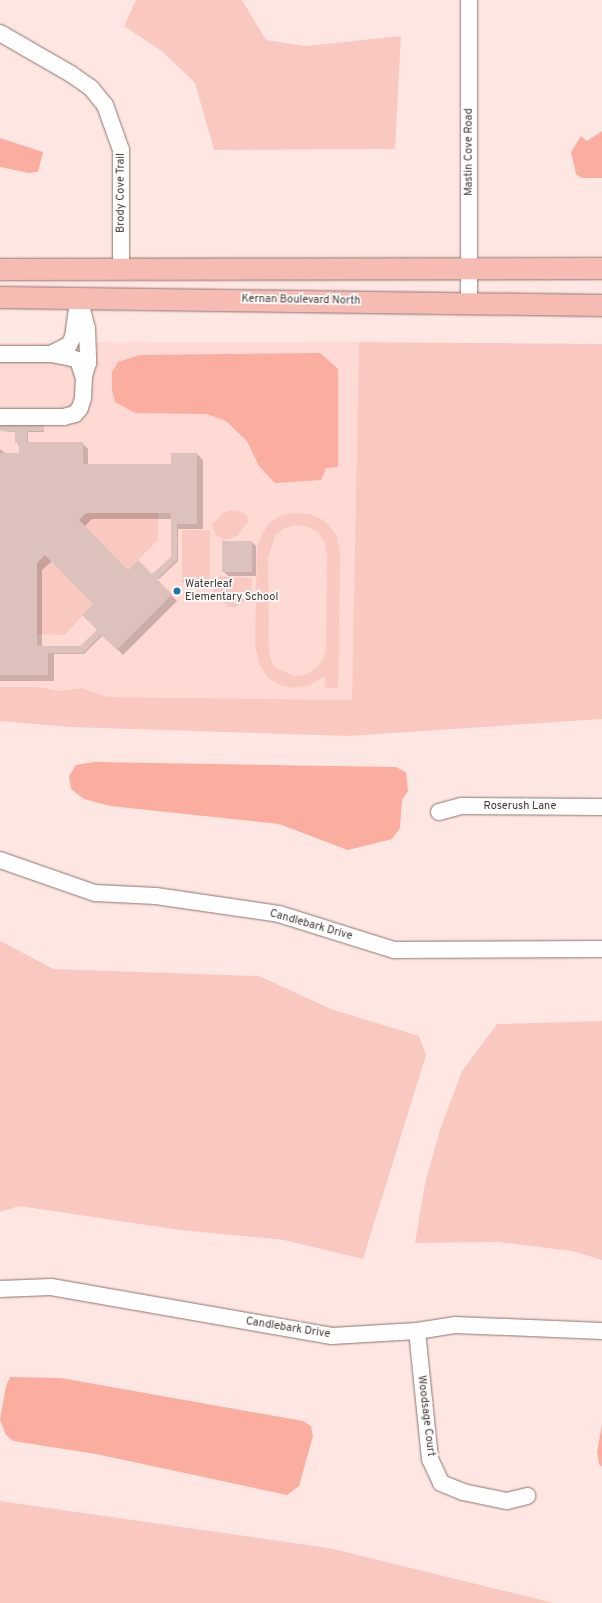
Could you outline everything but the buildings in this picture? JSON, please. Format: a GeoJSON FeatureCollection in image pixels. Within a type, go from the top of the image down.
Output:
{"type":"FeatureCollection","features":[{"type":"Feature","properties":{"kind":"main road"},"geometry":{"type":"LineString","coordinates":[[0,269],[470,267],[602,268]]}},
{"type":"Feature","properties":{"kind":"main road","name":"Kernan Boulevard North"},"geometry":{"type":"LineString","coordinates":[[0,297],[602,305]]}},
{"type":"Feature","properties":{"kind":"street","name":"Mastin Cove Road"},"geometry":{"type":"LineString","coordinates":[[469,0],[469,304]]}},
{"type":"Feature","properties":{"kind":"street","name":"Brody Cove Trail"},"geometry":{"type":"LineString","coordinates":[[0,33],[71,74],[92,88],[105,105],[121,150],[121,268]]}},
{"type":"Feature","properties":{"kind":"street"},"geometry":{"type":"LineString","coordinates":[[51,354],[69,345],[73,337],[79,297]]}},
{"type":"Feature","properties":{"kind":"street"},"geometry":{"type":"LineString","coordinates":[[0,417],[64,417],[75,414],[80,408],[83,398],[84,378],[88,363],[87,328],[79,297]]}},
{"type":"Feature","properties":{"kind":"street"},"geometry":{"type":"LineString","coordinates":[[0,354],[51,354],[78,360],[84,378]]}},
{"type":"Feature","properties":{"kind":"street","name":"Roserush Lane"},"geometry":{"type":"LineString","coordinates":[[439,812],[462,806],[602,807]]}},
{"type":"Feature","properties":{"kind":"street","name":"Candlebark Drive"},"geometry":{"type":"LineString","coordinates":[[0,860],[94,893],[170,898],[279,914],[394,950],[602,949]]}},
{"type":"Feature","properties":{"kind":"street","name":"Candlebark Drive"},"geometry":{"type":"LineString","coordinates":[[0,1289],[51,1287],[332,1336],[417,1331],[463,1326],[602,1332]]}},
{"type":"Feature","properties":{"kind":"street","name":"Woodsage Court"},"geometry":{"type":"LineString","coordinates":[[417,1331],[430,1459],[441,1483],[463,1492],[507,1501],[527,1496]]}},
{"type":"Feature","properties":{"kind":"shaded area"},"geometry":{"type":"Polygon","coordinates":[[[136,0],[242,0],[266,40],[306,46],[401,36],[395,149],[214,150],[195,83],[163,52],[124,26],[136,0]]]}},
{"type":"Feature","properties":{"kind":"shaded area"},"geometry":{"type":"Polygon","coordinates":[[[602,131],[602,178],[582,178],[576,174],[571,152],[581,136],[587,141],[602,131]]]}},
{"type":"Feature","properties":{"kind":"shaded area"},"geometry":{"type":"Polygon","coordinates":[[[0,138],[43,152],[38,172],[29,173],[0,167],[0,138]]]}},
{"type":"Feature","properties":{"kind":"shaded area","name":"Waterleaf Elementary School"},"geometry":{"type":"Polygon","coordinates":[[[359,342],[352,700],[108,697],[82,688],[59,691],[38,687],[0,687],[0,343],[359,342]]]}},
{"type":"Feature","properties":{"kind":"shaded area"},"geometry":{"type":"Polygon","coordinates":[[[359,342],[602,344],[602,719],[349,736],[69,727],[0,721],[0,687],[38,687],[59,691],[82,688],[108,697],[352,700],[359,342]]]}},
{"type":"Feature","properties":{"kind":"shaded area"},"geometry":{"type":"Polygon","coordinates":[[[320,353],[338,369],[338,467],[326,468],[321,480],[275,483],[259,466],[247,441],[226,421],[207,414],[135,413],[115,402],[112,389],[112,372],[118,362],[140,355],[320,353]]]}},
{"type":"Feature","properties":{"kind":"shaded area"},"geometry":{"type":"Polygon","coordinates":[[[231,510],[247,515],[248,522],[237,536],[226,540],[216,535],[212,525],[223,513],[231,510]]]}},
{"type":"Feature","properties":{"kind":"shaded area"},"geometry":{"type":"Polygon","coordinates":[[[86,513],[158,513],[158,540],[128,570],[79,520],[86,513]]]}},
{"type":"Feature","properties":{"kind":"shaded area"},"geometry":{"type":"Polygon","coordinates":[[[294,513],[310,514],[325,521],[337,536],[340,555],[338,689],[325,687],[325,676],[310,685],[293,688],[280,685],[268,678],[260,665],[255,645],[257,545],[268,524],[280,516],[294,513]],[[296,525],[284,528],[275,536],[268,558],[269,653],[273,666],[293,676],[304,675],[315,669],[323,660],[326,650],[327,557],[325,543],[318,532],[308,527],[296,525]]]}},
{"type":"Feature","properties":{"kind":"shaded area"},"geometry":{"type":"Polygon","coordinates":[[[182,530],[210,530],[210,583],[182,583],[182,530]]]}},
{"type":"Feature","properties":{"kind":"shaded area"},"geometry":{"type":"Polygon","coordinates":[[[45,555],[93,604],[65,635],[37,634],[37,563],[45,555]]]}},
{"type":"Feature","properties":{"kind":"shaded area"},"geometry":{"type":"Polygon","coordinates":[[[214,576],[252,578],[251,595],[236,607],[229,607],[213,595],[211,579],[214,576]]]}},
{"type":"Feature","properties":{"kind":"shaded area"},"geometry":{"type":"Polygon","coordinates":[[[94,762],[396,767],[406,772],[408,791],[402,800],[400,828],[392,839],[348,850],[279,824],[110,806],[84,799],[71,789],[69,776],[76,765],[94,762]]]}},
{"type":"Feature","properties":{"kind":"shaded area"},"geometry":{"type":"Polygon","coordinates":[[[0,941],[54,969],[259,976],[331,1009],[419,1036],[426,1055],[363,1259],[284,1240],[180,1230],[19,1206],[0,1212],[0,941]]]}},
{"type":"Feature","properties":{"kind":"shaded area"},"geometry":{"type":"Polygon","coordinates":[[[602,1021],[602,1260],[572,1251],[497,1242],[415,1243],[425,1183],[440,1130],[462,1071],[497,1024],[602,1021]]]}},
{"type":"Feature","properties":{"kind":"shaded area"},"geometry":{"type":"Polygon","coordinates":[[[10,1377],[61,1378],[303,1421],[311,1426],[313,1436],[299,1486],[287,1495],[96,1454],[13,1441],[6,1435],[0,1420],[6,1386],[10,1377]]]}},
{"type":"Feature","properties":{"kind":"shaded area"},"geometry":{"type":"Polygon","coordinates":[[[602,1425],[602,1467],[599,1464],[597,1452],[602,1425]]]}},
{"type":"Feature","properties":{"kind":"shaded area"},"geometry":{"type":"Polygon","coordinates":[[[0,1501],[329,1548],[554,1603],[0,1603],[0,1501]]]}},
{"type":"Feature","properties":{"kind":"place","name":"Waterleaf Elementary School"},"geometry":{"type":"Point","coordinates":[177,591]}}]}
